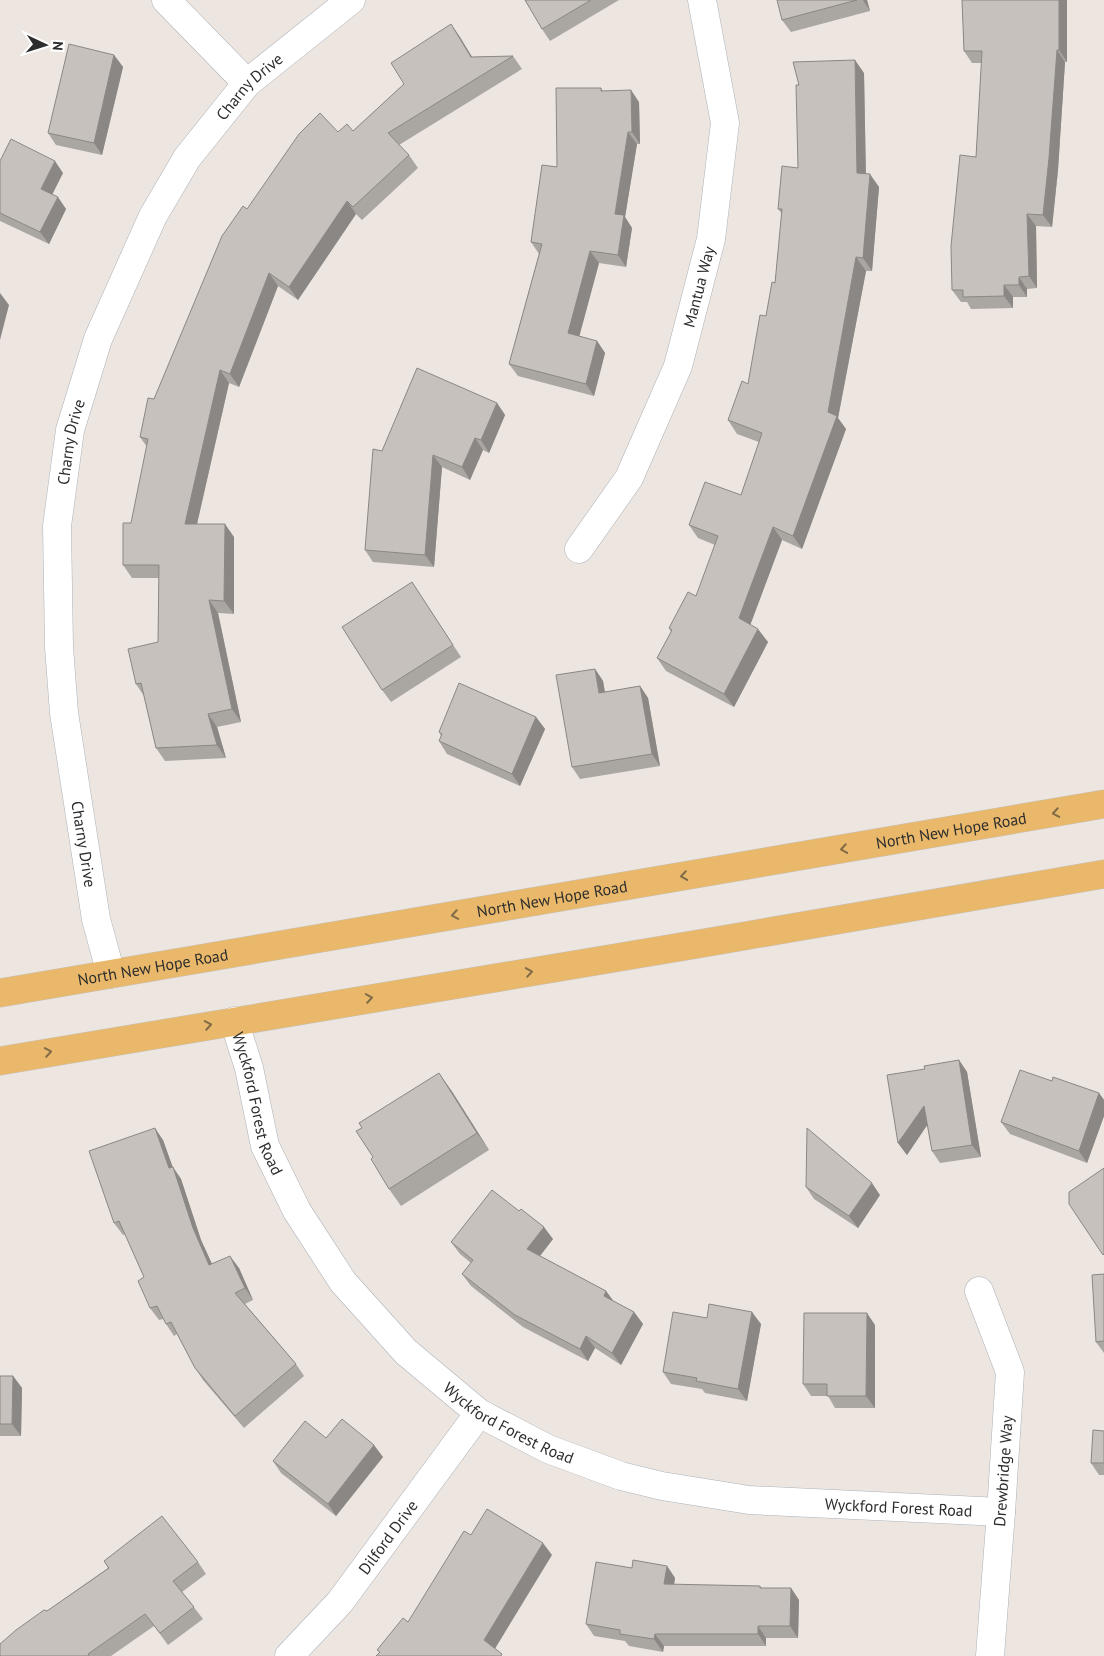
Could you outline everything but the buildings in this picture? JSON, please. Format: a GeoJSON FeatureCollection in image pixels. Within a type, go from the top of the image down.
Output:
{"type":"FeatureCollection","features":[{"type":"Feature","properties":{"kind":"main road","name":"North New Hope Road"},"geometry":{"type":"LineString","coordinates":[[0,993],[1104,804]]}},
{"type":"Feature","properties":{"kind":"main road"},"geometry":{"type":"LineString","coordinates":[[0,1061],[1104,874]]}},
{"type":"Feature","properties":{"kind":"street"},"geometry":{"type":"LineString","coordinates":[[166,0],[247,82]]}},
{"type":"Feature","properties":{"kind":"street","name":"Charny Drive"},"geometry":{"type":"LineString","coordinates":[[111,974],[96,918],[64,713],[59,647],[57,526],[70,430],[98,339],[153,216],[187,158],[247,82],[351,0]]}},
{"type":"Feature","properties":{"kind":"street","name":"Mantua Way"},"geometry":{"type":"LineString","coordinates":[[579,549],[629,478],[678,366],[711,239],[724,123],[702,0]]}},
{"type":"Feature","properties":{"kind":"street","name":"Wyckford Forest Road"},"geometry":{"type":"LineString","coordinates":[[234,1021],[249,1068],[265,1146],[297,1211],[343,1282],[406,1352],[479,1413],[548,1449],[621,1476],[662,1486],[749,1500],[1001,1512]]}},
{"type":"Feature","properties":{"kind":"street","name":"Drewbridge Way"},"geometry":{"type":"LineString","coordinates":[[979,1291],[1010,1372],[990,1656]]}},
{"type":"Feature","properties":{"kind":"street","name":"Dilford Drive"},"geometry":{"type":"LineString","coordinates":[[289,1656],[340,1602],[479,1413]]}}]}
